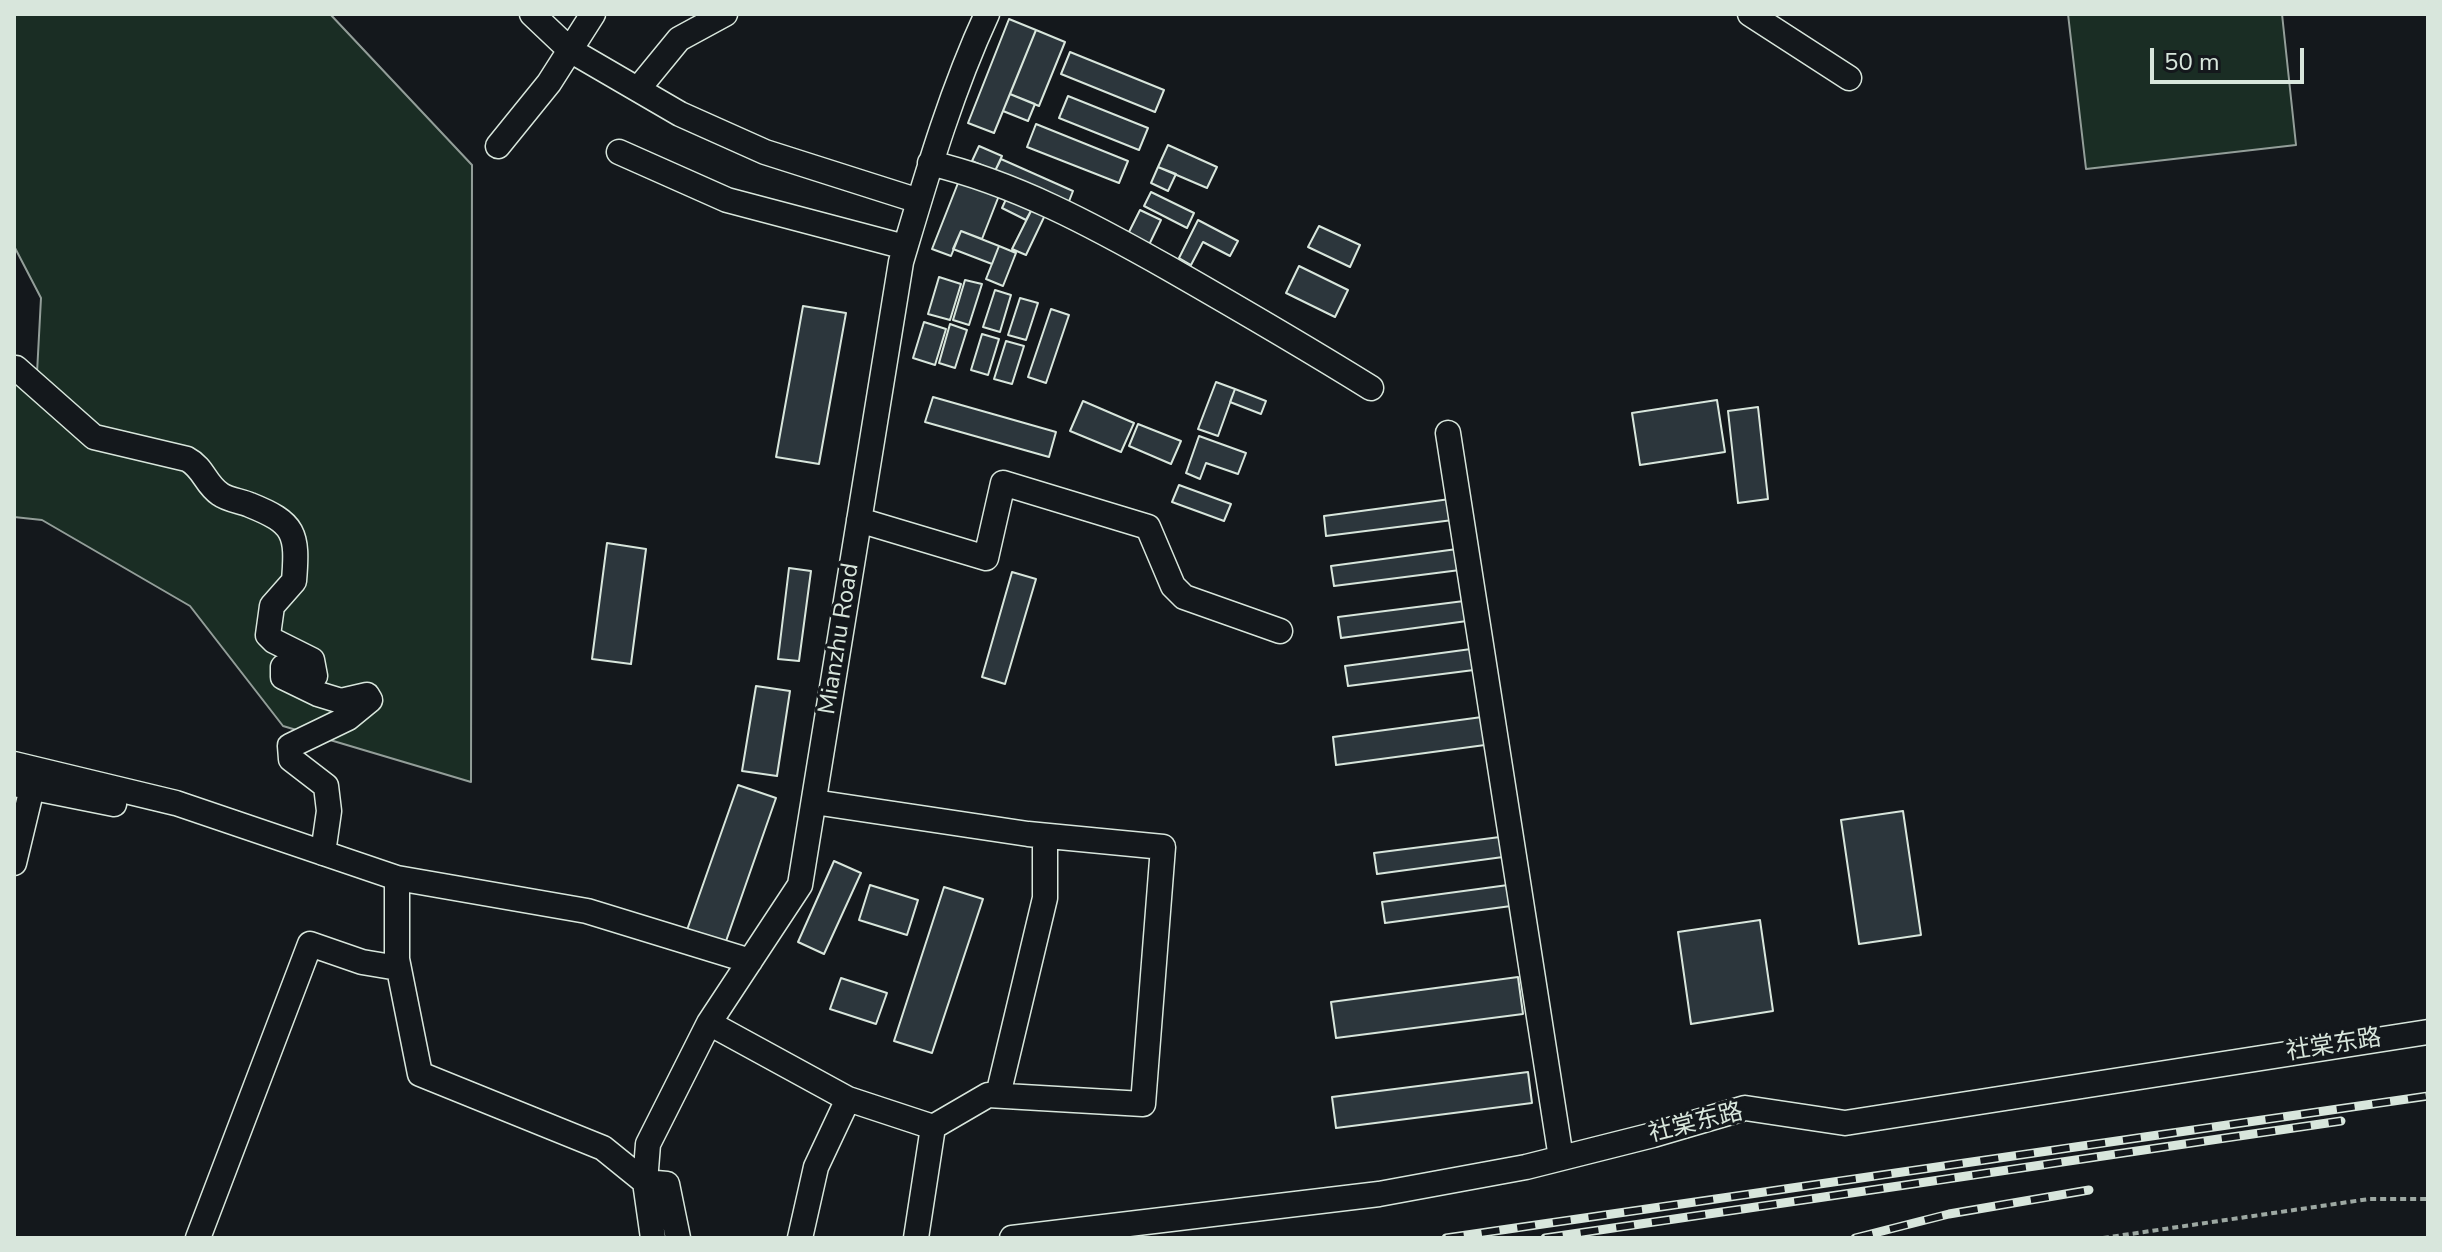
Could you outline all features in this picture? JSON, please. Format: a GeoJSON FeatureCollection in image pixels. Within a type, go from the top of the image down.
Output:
{"type":"FeatureCollection","features":[{"type":"Feature","properties":{"kind":"street"},"geometry":{"type":"LineString","coordinates":[[532,14],[570,50],[680,114],[765,152],[919,201]]}},
{"type":"Feature","properties":{"kind":"street"},"geometry":{"type":"LineString","coordinates":[[498,146],[549,83],[593,14]]}},
{"type":"Feature","properties":{"kind":"street"},"geometry":{"type":"LineString","coordinates":[[638,89],[679,39],[725,14]]}},
{"type":"Feature","properties":{"kind":"street","name":"Mianzhu Road"},"geometry":{"type":"LineString","coordinates":[[653,1238],[645,1182],[648,1144],[709,1023],[800,885],[905,247],[930,163],[973,43],[987,14]]}},
{"type":"Feature","properties":{"kind":"street"},"geometry":{"type":"LineString","coordinates":[[1750,14],[1849,78]]}},
{"type":"Feature","properties":{"kind":"street"},"geometry":{"type":"LineString","coordinates":[[619,152],[727,200],[905,247]]}},
{"type":"Feature","properties":{"kind":"street"},"geometry":{"type":"LineString","coordinates":[[930,163],[973,173],[1093,226],[1277,330],[1371,388]]}},
{"type":"Feature","properties":{"kind":"street"},"geometry":{"type":"LineString","coordinates":[[15,362],[94,437],[187,459],[200,467],[204,478],[220,494],[252,505],[288,524],[293,538],[294,581],[272,606],[268,635],[312,660],[315,676],[283,667],[283,677],[341,701],[367,695],[370,700],[348,718],[290,746],[291,759],[326,786],[329,811],[323,853]]}},
{"type":"Feature","properties":{"kind":"street"},"geometry":{"type":"LineString","coordinates":[[1448,433],[1561,1158]]}},
{"type":"Feature","properties":{"kind":"street"},"geometry":{"type":"LineString","coordinates":[[859,520],[986,558],[1003,483],[1148,527],[1173,586],[1184,597],[1280,631]]}},
{"type":"Feature","properties":{"kind":"street"},"geometry":{"type":"LineString","coordinates":[[14,764],[176,803],[397,878],[587,911],[750,961]]}},
{"type":"Feature","properties":{"kind":"street"},"geometry":{"type":"LineString","coordinates":[[14,863],[23,786],[119,805],[124,790]]}},
{"type":"Feature","properties":{"kind":"street"},"geometry":{"type":"LineString","coordinates":[[709,1023],[848,1099],[933,1127],[988,1095],[1143,1104],[1163,847],[1045,836],[814,802]]}},
{"type":"Feature","properties":{"kind":"street"},"geometry":{"type":"LineString","coordinates":[[998,1095],[1045,898],[1045,836]]}},
{"type":"Feature","properties":{"kind":"street"},"geometry":{"type":"LineString","coordinates":[[397,878],[398,968],[420,1074],[603,1148],[645,1182],[667,1184],[678,1238]]}},
{"type":"Feature","properties":{"kind":"street"},"geometry":{"type":"LineString","coordinates":[[198,1238],[310,944],[362,962],[398,968]]}},
{"type":"Feature","properties":{"kind":"street","name":"社棠东路"},"geometry":{"type":"LineString","coordinates":[[1012,1238],[1379,1194],[1561,1158],[1745,1108],[1845,1123],[2428,1032]]}},
{"type":"Feature","properties":{"kind":"street"},"geometry":{"type":"LineString","coordinates":[[800,1238],[816,1167],[848,1099]]}},
{"type":"Feature","properties":{"kind":"street"},"geometry":{"type":"LineString","coordinates":[[916,1238],[933,1127]]}},
{"type":"Feature","properties":{"kind":"path"},"geometry":{"type":"LineString","coordinates":[[2103,1238],[2369,1199],[2428,1199]]}},
{"type":"Feature","properties":{"kind":"green space"},"geometry":{"type":"Polygon","coordinates":[[[14,14],[330,14],[472,165],[471,782],[283,726],[190,606],[42,520],[14,517],[14,384],[37,373],[41,298],[14,246],[14,14]]]}},
{"type":"Feature","properties":{"kind":"green space"},"geometry":{"type":"Polygon","coordinates":[[[2068,14],[2282,14],[2296,145],[2086,169],[2068,14]]]}},
{"type":"Feature","properties":{"kind":"building"},"geometry":{"type":"Polygon","coordinates":[[[1009,19],[1036,30],[994,133],[968,123],[1009,19]]]}},
{"type":"Feature","properties":{"kind":"building"},"geometry":{"type":"Polygon","coordinates":[[[1036,30],[1065,42],[1039,106],[1010,94],[1036,30]]]}},
{"type":"Feature","properties":{"kind":"building"},"geometry":{"type":"Polygon","coordinates":[[[1070,52],[1164,90],[1155,112],[1061,74],[1070,52]]]}},
{"type":"Feature","properties":{"kind":"building"},"geometry":{"type":"Polygon","coordinates":[[[1010,94],[1035,104],[1028,121],[1003,111],[1010,94]]]}},
{"type":"Feature","properties":{"kind":"building"},"geometry":{"type":"Polygon","coordinates":[[[1068,96],[1148,128],[1139,150],[1059,118],[1068,96]]]}},
{"type":"Feature","properties":{"kind":"building"},"geometry":{"type":"Polygon","coordinates":[[[1036,124],[1128,161],[1119,183],[1027,147],[1036,124]]]}},
{"type":"Feature","properties":{"kind":"building"},"geometry":{"type":"Polygon","coordinates":[[[1168,145],[1217,167],[1207,188],[1158,167],[1168,145]]]}},
{"type":"Feature","properties":{"kind":"building"},"geometry":{"type":"Polygon","coordinates":[[[979,146],[1002,156],[995,171],[972,161],[979,146]]]}},
{"type":"Feature","properties":{"kind":"building"},"geometry":{"type":"Polygon","coordinates":[[[1001,159],[1073,191],[1068,204],[995,171],[1001,159]]]}},
{"type":"Feature","properties":{"kind":"building"},"geometry":{"type":"Polygon","coordinates":[[[1158,167],[1176,174],[1168,191],[1151,183],[1158,167]]]}},
{"type":"Feature","properties":{"kind":"building"},"geometry":{"type":"Polygon","coordinates":[[[960,178],[1000,193],[982,239],[961,231],[951,256],[932,249],[960,178]]]}},
{"type":"Feature","properties":{"kind":"building"},"geometry":{"type":"Polygon","coordinates":[[[1151,192],[1194,213],[1187,228],[1144,206],[1151,192]]]}},
{"type":"Feature","properties":{"kind":"building"},"geometry":{"type":"Polygon","coordinates":[[[1008,195],[1033,207],[1026,220],[1002,208],[1008,195]]]}},
{"type":"Feature","properties":{"kind":"building"},"geometry":{"type":"Polygon","coordinates":[[[1033,207],[1046,213],[1026,255],[1012,249],[1033,207]]]}},
{"type":"Feature","properties":{"kind":"building"},"geometry":{"type":"Polygon","coordinates":[[[1140,210],[1161,220],[1147,249],[1126,238],[1140,210]]]}},
{"type":"Feature","properties":{"kind":"building"},"geometry":{"type":"Polygon","coordinates":[[[1198,220],[1238,241],[1230,256],[1203,242],[1191,265],[1179,258],[1198,220]]]}},
{"type":"Feature","properties":{"kind":"building"},"geometry":{"type":"Polygon","coordinates":[[[1319,226],[1360,245],[1350,267],[1308,247],[1319,226]]]}},
{"type":"Feature","properties":{"kind":"building"},"geometry":{"type":"Polygon","coordinates":[[[961,231],[999,246],[992,264],[953,249],[961,231]]]}},
{"type":"Feature","properties":{"kind":"building"},"geometry":{"type":"Polygon","coordinates":[[[999,246],[1016,253],[1003,286],[986,279],[999,246]]]}},
{"type":"Feature","properties":{"kind":"building"},"geometry":{"type":"Polygon","coordinates":[[[1299,266],[1348,290],[1335,317],[1286,293],[1299,266]]]}},
{"type":"Feature","properties":{"kind":"building"},"geometry":{"type":"Polygon","coordinates":[[[939,277],[961,284],[950,320],[928,314],[939,277]]]}},
{"type":"Feature","properties":{"kind":"building"},"geometry":{"type":"Polygon","coordinates":[[[965,280],[982,284],[969,325],[953,320],[965,280]]]}},
{"type":"Feature","properties":{"kind":"building"},"geometry":{"type":"Polygon","coordinates":[[[995,290],[1011,295],[1000,332],[983,327],[995,290]]]}},
{"type":"Feature","properties":{"kind":"building"},"geometry":{"type":"Polygon","coordinates":[[[1020,298],[1038,303],[1026,340],[1008,335],[1020,298]]]}},
{"type":"Feature","properties":{"kind":"building"},"geometry":{"type":"Polygon","coordinates":[[[803,306],[846,313],[819,464],[776,457],[803,306]]]}},
{"type":"Feature","properties":{"kind":"building"},"geometry":{"type":"Polygon","coordinates":[[[1051,309],[1069,315],[1046,383],[1028,377],[1051,309]]]}},
{"type":"Feature","properties":{"kind":"building"},"geometry":{"type":"Polygon","coordinates":[[[924,322],[946,329],[935,365],[913,358],[924,322]]]}},
{"type":"Feature","properties":{"kind":"building"},"geometry":{"type":"Polygon","coordinates":[[[950,324],[967,330],[955,368],[939,363],[950,324]]]}},
{"type":"Feature","properties":{"kind":"building"},"geometry":{"type":"Polygon","coordinates":[[[982,334],[999,339],[988,375],[971,370],[982,334]]]}},
{"type":"Feature","properties":{"kind":"building"},"geometry":{"type":"Polygon","coordinates":[[[1006,341],[1024,346],[1012,384],[994,379],[1006,341]]]}},
{"type":"Feature","properties":{"kind":"building"},"geometry":{"type":"Polygon","coordinates":[[[1216,382],[1235,389],[1218,436],[1198,429],[1216,382]]]}},
{"type":"Feature","properties":{"kind":"building"},"geometry":{"type":"Polygon","coordinates":[[[1235,389],[1266,401],[1261,414],[1230,402],[1235,389]]]}},
{"type":"Feature","properties":{"kind":"building"},"geometry":{"type":"Polygon","coordinates":[[[933,397],[1056,432],[1049,457],[925,422],[933,397]]]}},
{"type":"Feature","properties":{"kind":"building"},"geometry":{"type":"Polygon","coordinates":[[[1717,400],[1725,452],[1640,465],[1632,413],[1717,400]]]}},
{"type":"Feature","properties":{"kind":"building"},"geometry":{"type":"Polygon","coordinates":[[[1083,401],[1134,423],[1121,452],[1070,431],[1083,401]]]}},
{"type":"Feature","properties":{"kind":"building"},"geometry":{"type":"Polygon","coordinates":[[[1758,407],[1768,499],[1738,503],[1728,411],[1758,407]]]}},
{"type":"Feature","properties":{"kind":"building"},"geometry":{"type":"Polygon","coordinates":[[[1138,424],[1181,441],[1171,464],[1129,446],[1138,424]]]}},
{"type":"Feature","properties":{"kind":"building"},"geometry":{"type":"Polygon","coordinates":[[[1199,436],[1246,453],[1238,474],[1206,463],[1200,479],[1186,473],[1199,436]]]}},
{"type":"Feature","properties":{"kind":"building"},"geometry":{"type":"Polygon","coordinates":[[[1179,485],[1231,504],[1224,521],[1172,502],[1179,485]]]}},
{"type":"Feature","properties":{"kind":"building"},"geometry":{"type":"Polygon","coordinates":[[[1450,499],[1453,520],[1326,536],[1324,516],[1450,499]]]}},
{"type":"Feature","properties":{"kind":"building"},"geometry":{"type":"Polygon","coordinates":[[[607,543],[646,549],[631,664],[592,659],[607,543]]]}},
{"type":"Feature","properties":{"kind":"building"},"geometry":{"type":"Polygon","coordinates":[[[1457,549],[1460,570],[1334,586],[1331,566],[1457,549]]]}},
{"type":"Feature","properties":{"kind":"building"},"geometry":{"type":"Polygon","coordinates":[[[789,568],[811,571],[799,661],[778,659],[789,568]]]}},
{"type":"Feature","properties":{"kind":"building"},"geometry":{"type":"Polygon","coordinates":[[[1012,572],[1036,579],[1005,684],[982,677],[1012,572]]]}},
{"type":"Feature","properties":{"kind":"building"},"geometry":{"type":"Polygon","coordinates":[[[1464,601],[1467,621],[1341,638],[1338,617],[1464,601]]]}},
{"type":"Feature","properties":{"kind":"building"},"geometry":{"type":"Polygon","coordinates":[[[1471,649],[1474,670],[1348,686],[1345,666],[1471,649]]]}},
{"type":"Feature","properties":{"kind":"building"},"geometry":{"type":"Polygon","coordinates":[[[756,686],[790,691],[777,776],[742,771],[756,686]]]}},
{"type":"Feature","properties":{"kind":"building"},"geometry":{"type":"Polygon","coordinates":[[[1482,717],[1485,745],[1336,765],[1333,737],[1482,717]]]}},
{"type":"Feature","properties":{"kind":"building"},"geometry":{"type":"Polygon","coordinates":[[[738,785],[776,798],[725,944],[687,930],[738,785]]]}},
{"type":"Feature","properties":{"kind":"building"},"geometry":{"type":"Polygon","coordinates":[[[1903,811],[1921,935],[1859,944],[1841,820],[1903,811]]]}},
{"type":"Feature","properties":{"kind":"building"},"geometry":{"type":"Polygon","coordinates":[[[1500,837],[1503,857],[1377,874],[1374,853],[1500,837]]]}},
{"type":"Feature","properties":{"kind":"building"},"geometry":{"type":"Polygon","coordinates":[[[834,861],[861,873],[824,954],[798,942],[834,861]]]}},
{"type":"Feature","properties":{"kind":"building"},"geometry":{"type":"Polygon","coordinates":[[[870,885],[918,900],[907,935],[859,920],[870,885]]]}},
{"type":"Feature","properties":{"kind":"building"},"geometry":{"type":"Polygon","coordinates":[[[1508,885],[1511,906],[1385,923],[1382,902],[1508,885]]]}},
{"type":"Feature","properties":{"kind":"building"},"geometry":{"type":"Polygon","coordinates":[[[944,887],[983,899],[932,1053],[894,1041],[944,887]]]}},
{"type":"Feature","properties":{"kind":"building"},"geometry":{"type":"Polygon","coordinates":[[[1760,920],[1773,1011],[1691,1024],[1678,932],[1760,920]]]}},
{"type":"Feature","properties":{"kind":"building"},"geometry":{"type":"Polygon","coordinates":[[[1518,977],[1523,1014],[1336,1038],[1331,1002],[1518,977]]]}},
{"type":"Feature","properties":{"kind":"building"},"geometry":{"type":"Polygon","coordinates":[[[841,978],[887,993],[876,1024],[830,1009],[841,978]]]}},
{"type":"Feature","properties":{"kind":"building"},"geometry":{"type":"Polygon","coordinates":[[[1528,1072],[1532,1103],[1336,1128],[1332,1097],[1528,1072]]]}},
{"type":"Feature","properties":{"kind":"railway"},"geometry":{"type":"LineString","coordinates":[[1446,1238],[2428,1096]]}},
{"type":"Feature","properties":{"kind":"railway"},"geometry":{"type":"LineString","coordinates":[[1545,1238],[2341,1121]]}},
{"type":"Feature","properties":{"kind":"railway"},"geometry":{"type":"LineString","coordinates":[[1855,1238],[1949,1214],[2089,1190]]}}]}
